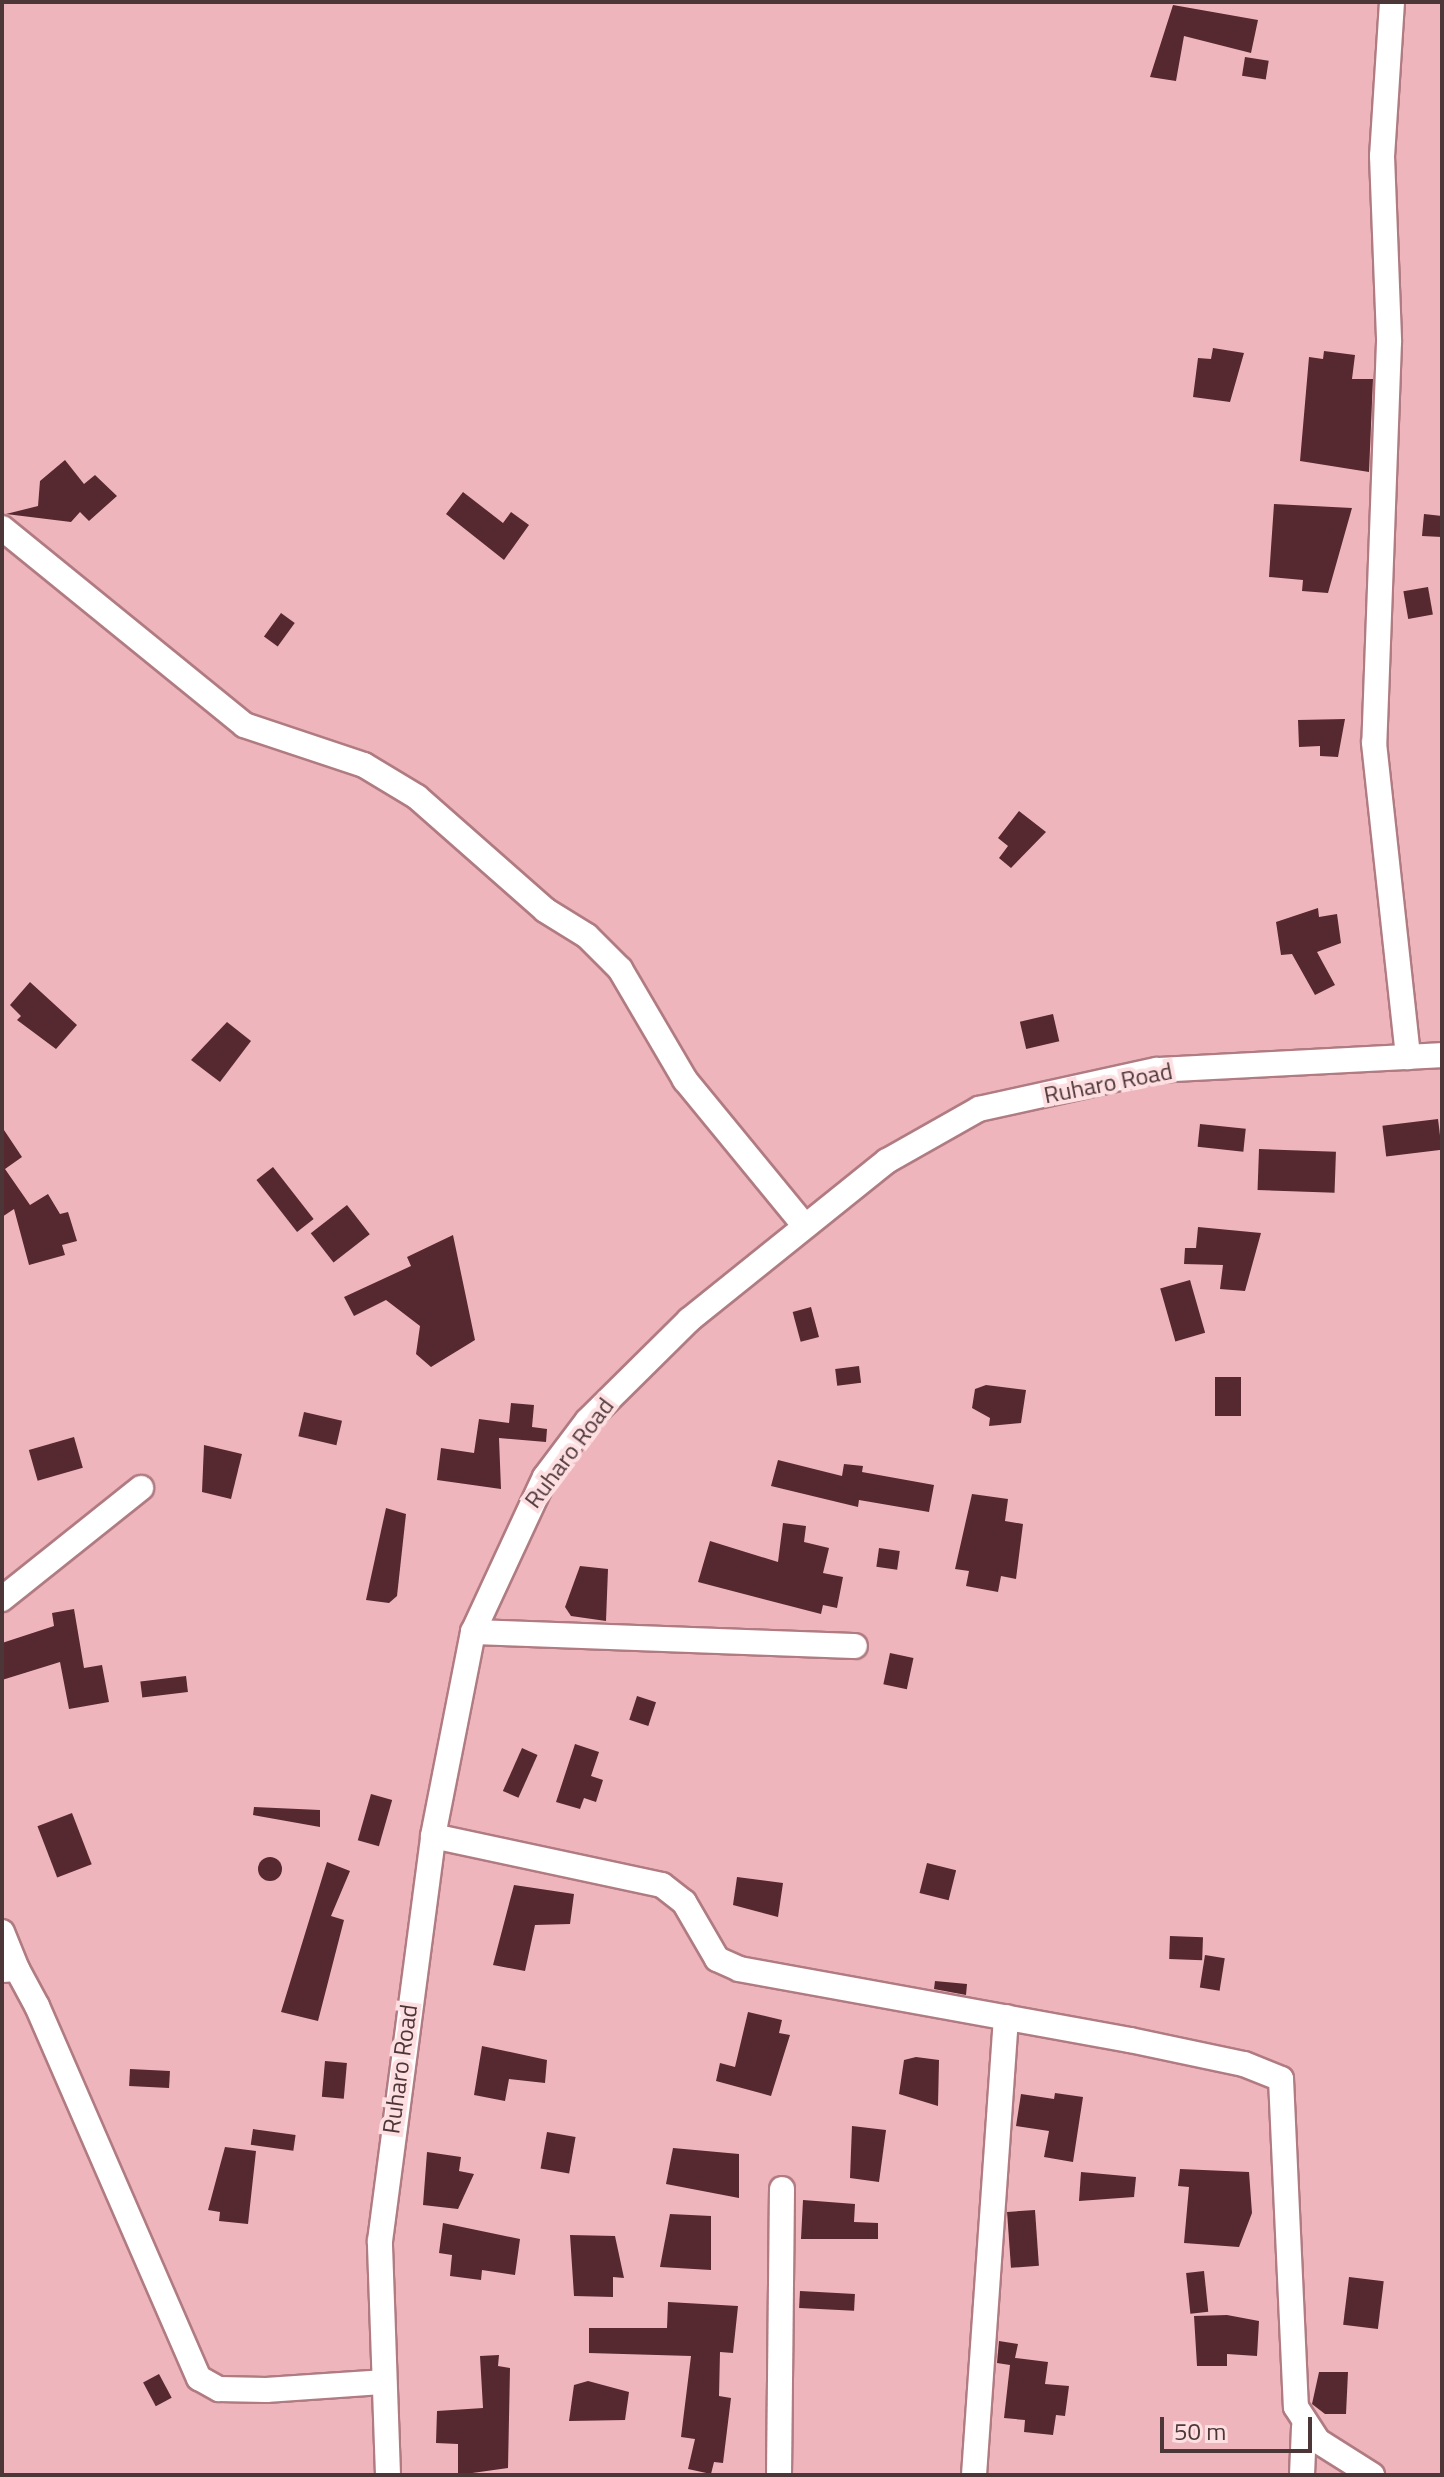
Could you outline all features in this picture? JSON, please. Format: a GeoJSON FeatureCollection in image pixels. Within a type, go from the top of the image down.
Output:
{"type":"FeatureCollection","features":[{"type":"Feature","properties":{"kind":"street"},"geometry":{"type":"LineString","coordinates":[[1392,2],[1382,156],[1389,342],[1374,743],[1408,1057]]}},
{"type":"Feature","properties":{"kind":"street"},"geometry":{"type":"LineString","coordinates":[[2,528],[244,725],[364,765],[417,797],[545,910],[587,936],[620,969],[685,1080],[804,1225]]}},
{"type":"Feature","properties":{"kind":"street","name":"Ruharo Road"},"geometry":{"type":"LineString","coordinates":[[388,2475],[382,2382],[380,2241],[433,1836],[473,1632],[517,1525],[588,1420],[689,1320],[804,1225],[887,1161],[979,1109],[1157,1070],[1442,1055]]}},
{"type":"Feature","properties":{"kind":"street"},"geometry":{"type":"LineString","coordinates":[[2,1599],[141,1488]]}},
{"type":"Feature","properties":{"kind":"street"},"geometry":{"type":"LineString","coordinates":[[473,1632],[855,1646]]}},
{"type":"Feature","properties":{"kind":"street"},"geometry":{"type":"LineString","coordinates":[[433,1836],[662,1885],[684,1902],[723,1964],[1244,2064],[1281,2079],[1294,2386],[1304,2427],[1302,2475]]}},
{"type":"Feature","properties":{"kind":"street"},"geometry":{"type":"LineString","coordinates":[[2,1932],[10,1969],[199,2378],[219,2389],[266,2390],[382,2382]]}},
{"type":"Feature","properties":{"kind":"street"},"geometry":{"type":"LineString","coordinates":[[974,2475],[1006,2017]]}},
{"type":"Feature","properties":{"kind":"street"},"geometry":{"type":"LineString","coordinates":[[779,2475],[782,2189]]}},
{"type":"Feature","properties":{"kind":"street"},"geometry":{"type":"LineString","coordinates":[[1304,2427],[1372,2475]]}},
{"type":"Feature","properties":{"kind":"building"},"geometry":{"type":"Polygon","coordinates":[[[1173,5],[1258,20],[1251,53],[1184,36],[1176,81],[1150,77],[1173,5]]]}},
{"type":"Feature","properties":{"kind":"building"},"geometry":{"type":"Polygon","coordinates":[[[1245,57],[1269,61],[1266,80],[1242,76],[1245,57]]]}},
{"type":"Feature","properties":{"kind":"building"},"geometry":{"type":"Polygon","coordinates":[[[1213,348],[1244,353],[1230,402],[1193,397],[1198,358],[1211,359],[1213,348]]]}},
{"type":"Feature","properties":{"kind":"building"},"geometry":{"type":"Polygon","coordinates":[[[1324,351],[1355,355],[1352,379],[1373,379],[1369,472],[1300,461],[1309,357],[1323,359],[1324,351]]]}},
{"type":"Feature","properties":{"kind":"building"},"geometry":{"type":"Polygon","coordinates":[[[65,460],[84,484],[95,475],[117,496],[89,521],[80,512],[71,522],[6,514],[38,506],[40,481],[65,460]]]}},
{"type":"Feature","properties":{"kind":"building"},"geometry":{"type":"Polygon","coordinates":[[[463,492],[503,523],[511,512],[529,525],[504,560],[446,514],[463,492]]]}},
{"type":"Feature","properties":{"kind":"building"},"geometry":{"type":"Polygon","coordinates":[[[1274,504],[1352,508],[1328,593],[1302,591],[1303,580],[1269,577],[1274,504]]]}},
{"type":"Feature","properties":{"kind":"building"},"geometry":{"type":"Polygon","coordinates":[[[1424,514],[1442,516],[1442,537],[1422,536],[1424,514]]]}},
{"type":"Feature","properties":{"kind":"building"},"geometry":{"type":"Polygon","coordinates":[[[1428,587],[1433,615],[1408,619],[1403,591],[1428,587]]]}},
{"type":"Feature","properties":{"kind":"building"},"geometry":{"type":"Polygon","coordinates":[[[281,613],[295,623],[278,646],[264,636],[281,613]]]}},
{"type":"Feature","properties":{"kind":"building"},"geometry":{"type":"Polygon","coordinates":[[[1345,719],[1338,757],[1320,756],[1320,746],[1299,747],[1298,720],[1345,719]]]}},
{"type":"Feature","properties":{"kind":"building"},"geometry":{"type":"Polygon","coordinates":[[[1019,811],[1046,832],[1011,868],[999,858],[1008,846],[998,838],[1019,811]]]}},
{"type":"Feature","properties":{"kind":"building"},"geometry":{"type":"Polygon","coordinates":[[[1318,908],[1319,917],[1337,914],[1341,943],[1317,952],[1335,985],[1315,995],[1292,954],[1281,955],[1276,922],[1318,908]]]}},
{"type":"Feature","properties":{"kind":"building"},"geometry":{"type":"Polygon","coordinates":[[[30,982],[77,1025],[56,1049],[17,1020],[21,1016],[10,1005],[30,982]]]}},
{"type":"Feature","properties":{"kind":"building"},"geometry":{"type":"Polygon","coordinates":[[[1053,1014],[1059,1041],[1026,1049],[1020,1022],[1053,1014]]]}},
{"type":"Feature","properties":{"kind":"building"},"geometry":{"type":"Polygon","coordinates":[[[227,1022],[251,1041],[220,1082],[191,1060],[227,1022]]]}},
{"type":"Feature","properties":{"kind":"building"},"geometry":{"type":"Polygon","coordinates":[[[1438,1119],[1442,1150],[1386,1157],[1382,1126],[1438,1119]]]}},
{"type":"Feature","properties":{"kind":"building"},"geometry":{"type":"Polygon","coordinates":[[[1200,1124],[1246,1129],[1243,1152],[1198,1147],[1200,1124]]]}},
{"type":"Feature","properties":{"kind":"building"},"geometry":{"type":"Polygon","coordinates":[[[2,1127],[22,1157],[5,1169],[30,1205],[48,1194],[60,1214],[68,1212],[77,1241],[62,1245],[65,1255],[29,1265],[14,1209],[2,1217],[2,1127]]]}},
{"type":"Feature","properties":{"kind":"building"},"geometry":{"type":"Polygon","coordinates":[[[1259,1149],[1336,1152],[1335,1193],[1258,1190],[1259,1149]]]}},
{"type":"Feature","properties":{"kind":"building"},"geometry":{"type":"Polygon","coordinates":[[[273,1167],[314,1219],[297,1232],[256,1180],[273,1167]]]}},
{"type":"Feature","properties":{"kind":"building"},"geometry":{"type":"Polygon","coordinates":[[[347,1205],[370,1234],[334,1262],[311,1233],[347,1205]]]}},
{"type":"Feature","properties":{"kind":"building"},"geometry":{"type":"Polygon","coordinates":[[[1198,1227],[1261,1233],[1245,1291],[1220,1289],[1223,1265],[1184,1264],[1185,1248],[1196,1248],[1198,1227]]]}},
{"type":"Feature","properties":{"kind":"building"},"geometry":{"type":"Polygon","coordinates":[[[453,1235],[475,1340],[431,1367],[416,1354],[420,1326],[386,1300],[354,1316],[344,1297],[411,1266],[407,1257],[453,1235]]]}},
{"type":"Feature","properties":{"kind":"building"},"geometry":{"type":"Polygon","coordinates":[[[1190,1280],[1205,1333],[1175,1341],[1160,1289],[1190,1280]]]}},
{"type":"Feature","properties":{"kind":"building"},"geometry":{"type":"Polygon","coordinates":[[[811,1307],[819,1337],[801,1342],[793,1312],[811,1307]]]}},
{"type":"Feature","properties":{"kind":"building"},"geometry":{"type":"Polygon","coordinates":[[[859,1366],[861,1383],[837,1386],[835,1369],[859,1366]]]}},
{"type":"Feature","properties":{"kind":"building"},"geometry":{"type":"Polygon","coordinates":[[[1215,1377],[1241,1377],[1241,1416],[1215,1416],[1215,1377]]]}},
{"type":"Feature","properties":{"kind":"building"},"geometry":{"type":"Polygon","coordinates":[[[986,1385],[1026,1390],[1021,1423],[989,1426],[990,1418],[972,1408],[975,1389],[986,1385]]]}},
{"type":"Feature","properties":{"kind":"building"},"geometry":{"type":"Polygon","coordinates":[[[511,1403],[534,1405],[532,1427],[547,1429],[546,1442],[499,1438],[501,1489],[437,1480],[441,1448],[474,1453],[479,1419],[509,1423],[511,1403]]]}},
{"type":"Feature","properties":{"kind":"building"},"geometry":{"type":"Polygon","coordinates":[[[304,1412],[342,1421],[336,1445],[298,1436],[304,1412]]]}},
{"type":"Feature","properties":{"kind":"building"},"geometry":{"type":"Polygon","coordinates":[[[74,1437],[83,1468],[38,1481],[29,1450],[74,1437]]]}},
{"type":"Feature","properties":{"kind":"building"},"geometry":{"type":"Polygon","coordinates":[[[204,1445],[242,1454],[231,1499],[202,1492],[204,1445]]]}},
{"type":"Feature","properties":{"kind":"building"},"geometry":{"type":"Polygon","coordinates":[[[778,1460],[842,1476],[844,1464],[863,1466],[862,1472],[934,1485],[929,1512],[859,1500],[858,1507],[771,1486],[778,1460]]]}},
{"type":"Feature","properties":{"kind":"building"},"geometry":{"type":"Polygon","coordinates":[[[972,1494],[1008,1499],[1005,1521],[1023,1524],[1016,1579],[1001,1576],[998,1592],[966,1586],[969,1571],[955,1569],[972,1494]]]}},
{"type":"Feature","properties":{"kind":"building"},"geometry":{"type":"Polygon","coordinates":[[[386,1508],[406,1514],[397,1596],[389,1603],[366,1600],[386,1508]]]}},
{"type":"Feature","properties":{"kind":"building"},"geometry":{"type":"Polygon","coordinates":[[[783,1523],[806,1526],[804,1542],[829,1548],[823,1573],[843,1577],[837,1608],[823,1605],[821,1614],[698,1582],[710,1541],[778,1562],[783,1523]]]}},
{"type":"Feature","properties":{"kind":"building"},"geometry":{"type":"Polygon","coordinates":[[[879,1548],[900,1551],[897,1570],[876,1567],[879,1548]]]}},
{"type":"Feature","properties":{"kind":"building"},"geometry":{"type":"Polygon","coordinates":[[[580,1566],[608,1569],[606,1621],[571,1616],[565,1607],[580,1566]]]}},
{"type":"Feature","properties":{"kind":"building"},"geometry":{"type":"Polygon","coordinates":[[[74,1609],[84,1668],[102,1665],[109,1702],[69,1709],[60,1662],[2,1680],[2,1643],[54,1626],[52,1613],[74,1609]]]}},
{"type":"Feature","properties":{"kind":"building"},"geometry":{"type":"Polygon","coordinates":[[[890,1653],[913,1658],[907,1689],[883,1684],[890,1653]]]}},
{"type":"Feature","properties":{"kind":"building"},"geometry":{"type":"Polygon","coordinates":[[[186,1676],[188,1692],[142,1697],[140,1682],[186,1676]]]}},
{"type":"Feature","properties":{"kind":"building"},"geometry":{"type":"Polygon","coordinates":[[[637,1696],[656,1702],[648,1726],[629,1720],[637,1696]]]}},
{"type":"Feature","properties":{"kind":"building"},"geometry":{"type":"Polygon","coordinates":[[[575,1744],[599,1752],[591,1776],[603,1780],[596,1802],[584,1798],[580,1809],[556,1802],[575,1744]]]}},
{"type":"Feature","properties":{"kind":"building"},"geometry":{"type":"Polygon","coordinates":[[[522,1748],[538,1755],[518,1798],[503,1791],[522,1748]]]}},
{"type":"Feature","properties":{"kind":"building"},"geometry":{"type":"Polygon","coordinates":[[[371,1794],[392,1800],[379,1846],[358,1840],[371,1794]]]}},
{"type":"Feature","properties":{"kind":"building"},"geometry":{"type":"Polygon","coordinates":[[[254,1807],[320,1810],[320,1827],[253,1815],[254,1807]]]}},
{"type":"Feature","properties":{"kind":"building"},"geometry":{"type":"Polygon","coordinates":[[[72,1813],[92,1864],[57,1878],[37,1826],[72,1813]]]}},
{"type":"Feature","properties":{"kind":"building"},"geometry":{"type":"Polygon","coordinates":[[[270,1857],[281,1864],[282,1869],[275,1880],[270,1881],[259,1874],[258,1869],[265,1858],[270,1857]]]}},
{"type":"Feature","properties":{"kind":"building"},"geometry":{"type":"Polygon","coordinates":[[[327,1862],[350,1871],[331,1916],[344,1920],[318,2021],[281,2012],[327,1862]]]}},
{"type":"Feature","properties":{"kind":"building"},"geometry":{"type":"Polygon","coordinates":[[[927,1863],[956,1870],[949,1900],[920,1893],[927,1863]]]}},
{"type":"Feature","properties":{"kind":"building"},"geometry":{"type":"Polygon","coordinates":[[[737,1877],[783,1883],[778,1917],[733,1905],[737,1877]]]}},
{"type":"Feature","properties":{"kind":"building"},"geometry":{"type":"Polygon","coordinates":[[[514,1885],[574,1894],[570,1924],[535,1925],[525,1971],[493,1965],[514,1885]]]}},
{"type":"Feature","properties":{"kind":"building"},"geometry":{"type":"Polygon","coordinates":[[[1170,1936],[1203,1937],[1202,1960],[1169,1959],[1170,1936]]]}},
{"type":"Feature","properties":{"kind":"building"},"geometry":{"type":"Polygon","coordinates":[[[1205,1955],[1225,1958],[1220,1991],[1200,1988],[1205,1955]]]}},
{"type":"Feature","properties":{"kind":"building"},"geometry":{"type":"Polygon","coordinates":[[[935,1981],[967,1984],[966,1995],[934,1989],[935,1981]]]}},
{"type":"Feature","properties":{"kind":"building"},"geometry":{"type":"Polygon","coordinates":[[[748,2012],[782,2020],[779,2033],[790,2035],[771,2096],[716,2081],[720,2063],[735,2067],[748,2012]]]}},
{"type":"Feature","properties":{"kind":"building"},"geometry":{"type":"Polygon","coordinates":[[[482,2046],[547,2060],[545,2083],[509,2079],[505,2101],[474,2095],[482,2046]]]}},
{"type":"Feature","properties":{"kind":"building"},"geometry":{"type":"Polygon","coordinates":[[[916,2057],[939,2060],[938,2106],[899,2094],[904,2060],[916,2057]]]}},
{"type":"Feature","properties":{"kind":"building"},"geometry":{"type":"Polygon","coordinates":[[[325,2061],[347,2063],[344,2099],[322,2097],[325,2061]]]}},
{"type":"Feature","properties":{"kind":"building"},"geometry":{"type":"Polygon","coordinates":[[[130,2069],[170,2071],[169,2088],[129,2086],[130,2069]]]}},
{"type":"Feature","properties":{"kind":"building"},"geometry":{"type":"Polygon","coordinates":[[[1055,2093],[1083,2097],[1073,2162],[1044,2157],[1049,2131],[1016,2126],[1021,2094],[1054,2099],[1055,2093]]]}},
{"type":"Feature","properties":{"kind":"building"},"geometry":{"type":"Polygon","coordinates":[[[852,2126],[886,2130],[879,2182],[850,2178],[852,2126]]]}},
{"type":"Feature","properties":{"kind":"building"},"geometry":{"type":"Polygon","coordinates":[[[253,2129],[296,2135],[293,2151],[251,2145],[253,2129]]]}},
{"type":"Feature","properties":{"kind":"building"},"geometry":{"type":"Polygon","coordinates":[[[547,2132],[576,2137],[569,2173],[541,2168],[547,2132]]]}},
{"type":"Feature","properties":{"kind":"building"},"geometry":{"type":"Polygon","coordinates":[[[225,2147],[256,2151],[248,2224],[219,2221],[220,2212],[208,2210],[225,2147]]]}},
{"type":"Feature","properties":{"kind":"building"},"geometry":{"type":"Polygon","coordinates":[[[673,2148],[739,2154],[739,2198],[666,2184],[673,2148]]]}},
{"type":"Feature","properties":{"kind":"building"},"geometry":{"type":"Polygon","coordinates":[[[427,2152],[461,2157],[459,2171],[474,2174],[458,2209],[423,2205],[427,2152]]]}},
{"type":"Feature","properties":{"kind":"building"},"geometry":{"type":"Polygon","coordinates":[[[1180,2169],[1249,2172],[1252,2213],[1239,2247],[1184,2243],[1189,2187],[1178,2186],[1180,2169]]]}},
{"type":"Feature","properties":{"kind":"building"},"geometry":{"type":"Polygon","coordinates":[[[1081,2172],[1136,2177],[1134,2197],[1079,2201],[1081,2172]]]}},
{"type":"Feature","properties":{"kind":"building"},"geometry":{"type":"Polygon","coordinates":[[[803,2200],[855,2204],[854,2222],[878,2223],[878,2239],[801,2239],[803,2200]]]}},
{"type":"Feature","properties":{"kind":"building"},"geometry":{"type":"Polygon","coordinates":[[[1035,2210],[1039,2266],[1011,2268],[1007,2212],[1035,2210]]]}},
{"type":"Feature","properties":{"kind":"building"},"geometry":{"type":"Polygon","coordinates":[[[670,2214],[711,2216],[711,2270],[660,2267],[670,2214]]]}},
{"type":"Feature","properties":{"kind":"building"},"geometry":{"type":"Polygon","coordinates":[[[443,2223],[520,2239],[515,2275],[482,2270],[481,2280],[450,2276],[452,2255],[439,2253],[443,2223]]]}},
{"type":"Feature","properties":{"kind":"building"},"geometry":{"type":"Polygon","coordinates":[[[570,2235],[615,2236],[624,2278],[613,2277],[613,2297],[574,2296],[570,2235]]]}},
{"type":"Feature","properties":{"kind":"building"},"geometry":{"type":"Polygon","coordinates":[[[1204,2271],[1208,2312],[1190,2314],[1186,2273],[1204,2271]]]}},
{"type":"Feature","properties":{"kind":"building"},"geometry":{"type":"Polygon","coordinates":[[[1349,2277],[1384,2281],[1378,2329],[1343,2325],[1349,2277]]]}},
{"type":"Feature","properties":{"kind":"building"},"geometry":{"type":"Polygon","coordinates":[[[800,2291],[855,2294],[854,2311],[799,2308],[800,2291]]]}},
{"type":"Feature","properties":{"kind":"building"},"geometry":{"type":"Polygon","coordinates":[[[668,2302],[738,2306],[733,2353],[720,2352],[719,2396],[731,2398],[723,2463],[714,2462],[711,2474],[688,2469],[695,2439],[681,2437],[691,2356],[589,2353],[589,2328],[667,2328],[668,2302]]]}},
{"type":"Feature","properties":{"kind":"building"},"geometry":{"type":"Polygon","coordinates":[[[1227,2315],[1259,2321],[1257,2356],[1227,2354],[1227,2366],[1197,2366],[1194,2316],[1227,2315]]]}},
{"type":"Feature","properties":{"kind":"building"},"geometry":{"type":"Polygon","coordinates":[[[999,2341],[1018,2344],[1015,2358],[1048,2362],[1045,2384],[1069,2386],[1065,2416],[1056,2415],[1053,2435],[1024,2432],[1025,2420],[1004,2418],[1010,2365],[997,2363],[999,2341]]]}},
{"type":"Feature","properties":{"kind":"building"},"geometry":{"type":"Polygon","coordinates":[[[499,2355],[498,2366],[510,2368],[508,2468],[458,2475],[458,2444],[436,2443],[437,2411],[483,2408],[480,2356],[499,2355]]]}},
{"type":"Feature","properties":{"kind":"building"},"geometry":{"type":"Polygon","coordinates":[[[1319,2372],[1348,2372],[1346,2414],[1325,2414],[1312,2404],[1319,2372]]]}},
{"type":"Feature","properties":{"kind":"building"},"geometry":{"type":"Polygon","coordinates":[[[159,2374],[172,2398],[156,2406],[143,2382],[159,2374]]]}},
{"type":"Feature","properties":{"kind":"building"},"geometry":{"type":"Polygon","coordinates":[[[588,2381],[629,2392],[625,2420],[569,2421],[574,2385],[588,2381]]]}}]}
